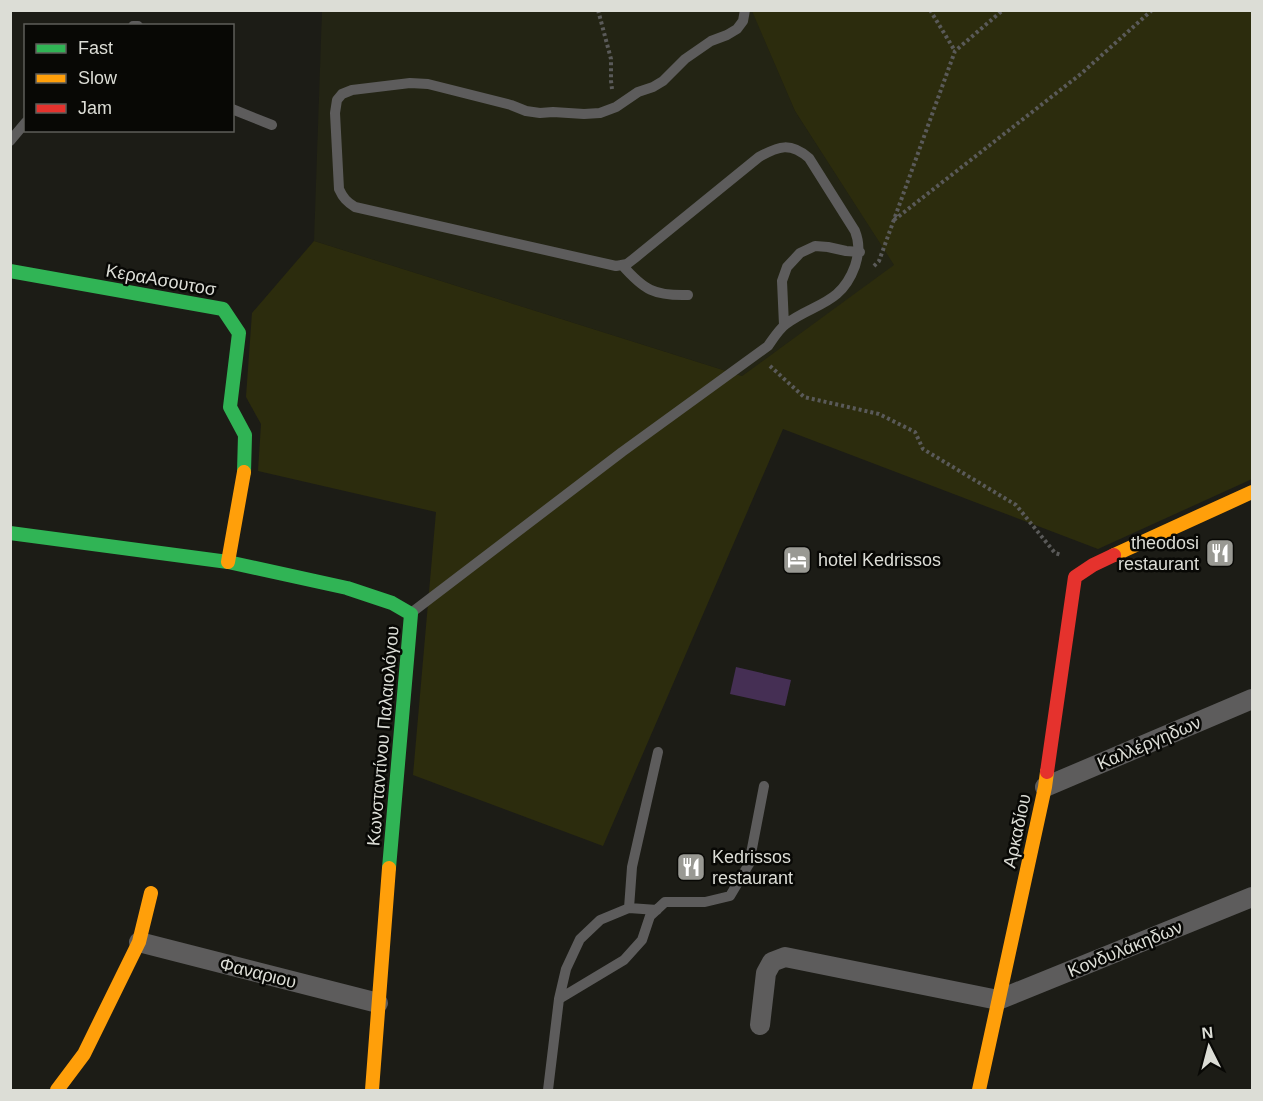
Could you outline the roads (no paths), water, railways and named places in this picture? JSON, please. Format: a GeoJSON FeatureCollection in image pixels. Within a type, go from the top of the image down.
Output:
{"type":"FeatureCollection","features":[{"type":"Feature","properties":{"kind":"street","name":"ΚεραΑσουτοσ"},"geometry":{"type":"LineString","coordinates":[[10,271],[224,309],[239,333],[230,407],[246,435],[245,466],[228,562]]}},
{"type":"Feature","properties":{"kind":"street","name":"Αρκαδίου"},"geometry":{"type":"LineString","coordinates":[[979,1090],[1045,787],[1075,576],[1093,565],[1252,492]]}},
{"type":"Feature","properties":{"kind":"street","name":"Κωνσταντίνου Παλαιολόγου"},"geometry":{"type":"LineString","coordinates":[[10,533],[228,562],[347,588],[393,603],[411,614],[372,1090]]}},
{"type":"Feature","properties":{"kind":"street","name":"Καλλέργηδων"},"geometry":{"type":"LineString","coordinates":[[1045,787],[1252,699]]}},
{"type":"Feature","properties":{"kind":"street"},"geometry":{"type":"LineString","coordinates":[[57,1090],[84,1054],[139,942],[151,893]]}},
{"type":"Feature","properties":{"kind":"street","name":"Κονδυλάκηδων"},"geometry":{"type":"LineString","coordinates":[[998,1000],[1252,897]]}},
{"type":"Feature","properties":{"kind":"street","name":"Φαναριου"},"geometry":{"type":"LineString","coordinates":[[139,942],[378,1004]]}},
{"type":"Feature","properties":{"kind":"street"},"geometry":{"type":"LineString","coordinates":[[760,1025],[766,974],[772,962],[785,957],[998,1000]]}},
{"type":"Feature","properties":{"kind":"lane"},"geometry":{"type":"LineString","coordinates":[[411,614],[622,452],[768,346],[784,325],[835,297],[849,280],[860,252],[859,239],[809,158],[799,150],[788,147],[774,149],[759,158],[627,264],[616,266],[355,207],[347,203],[339,189],[335,113],[337,100],[342,94],[351,90],[410,83],[428,84],[511,105],[526,111],[600,113],[616,107],[638,92],[663,81],[686,59],[711,42],[737,29],[743,21],[745,10]]}},
{"type":"Feature","properties":{"kind":"lane"},"geometry":{"type":"LineString","coordinates":[[234,110],[273,125]]}},
{"type":"Feature","properties":{"kind":"lane"},"geometry":{"type":"LineString","coordinates":[[10,141],[24,124]]}},
{"type":"Feature","properties":{"kind":"lane"},"geometry":{"type":"LineString","coordinates":[[784,325],[782,281],[787,267],[800,253],[814,246],[860,252]]}},
{"type":"Feature","properties":{"kind":"lane"},"geometry":{"type":"LineString","coordinates":[[622,265],[636,280],[650,290],[669,296],[688,295]]}},
{"type":"Feature","properties":{"kind":"lane"},"geometry":{"type":"LineString","coordinates":[[629,908],[632,867],[658,752]]}},
{"type":"Feature","properties":{"kind":"lane"},"geometry":{"type":"LineString","coordinates":[[559,999],[624,960],[642,940],[650,916],[665,902],[705,902],[730,896],[749,864],[764,786]]}},
{"type":"Feature","properties":{"kind":"lane"},"geometry":{"type":"LineString","coordinates":[[548,1090],[559,999],[566,969],[580,939],[600,920],[629,908],[657,909]]}},
{"type":"Feature","properties":{"kind":"place","name":"theodosi restaurant"},"geometry":{"type":"Point","coordinates":[1220,553]}},
{"type":"Feature","properties":{"kind":"place","name":"hotel Kedrissos"},"geometry":{"type":"Point","coordinates":[797,560]}},
{"type":"Feature","properties":{"kind":"place","name":"Kedrissos restaurant"},"geometry":{"type":"Point","coordinates":[691,867]}}]}
